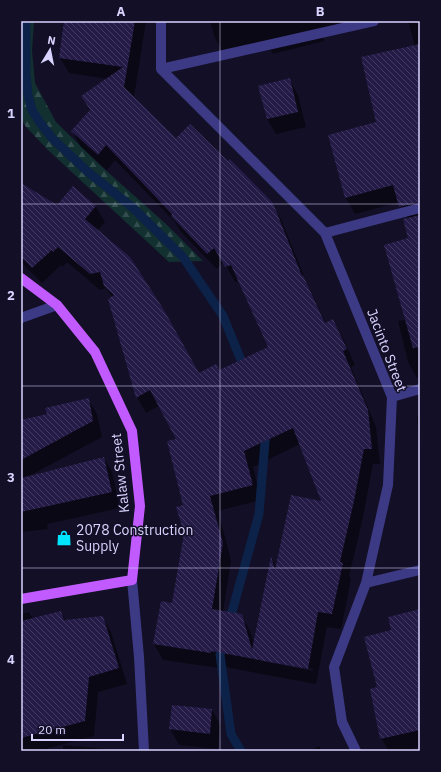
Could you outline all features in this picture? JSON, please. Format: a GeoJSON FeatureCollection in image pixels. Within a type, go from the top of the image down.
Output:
{"type":"FeatureCollection","features":[{"type":"Feature","properties":{"kind":"main road","name":"Kalaw Street"},"geometry":{"type":"LineString","coordinates":[[21,278],[57,305],[95,352],[132,431],[140,506],[132,580]]}},
{"type":"Feature","properties":{"kind":"main road"},"geometry":{"type":"LineString","coordinates":[[21,599],[132,580]]}},
{"type":"Feature","properties":{"kind":"street"},"geometry":{"type":"LineString","coordinates":[[161,21],[161,69],[374,21]]}},
{"type":"Feature","properties":{"kind":"street","name":"Jacinto Street"},"geometry":{"type":"LineString","coordinates":[[161,69],[325,233],[392,397],[388,485],[366,584],[334,667],[342,722],[356,751]]}},
{"type":"Feature","properties":{"kind":"street"},"geometry":{"type":"LineString","coordinates":[[325,233],[420,208]]}},
{"type":"Feature","properties":{"kind":"street"},"geometry":{"type":"LineString","coordinates":[[21,318],[57,305]]}},
{"type":"Feature","properties":{"kind":"street"},"geometry":{"type":"LineString","coordinates":[[392,397],[420,389]]}},
{"type":"Feature","properties":{"kind":"street"},"geometry":{"type":"LineString","coordinates":[[366,584],[420,570]]}},
{"type":"Feature","properties":{"kind":"street","name":"Kalaw Street"},"geometry":{"type":"LineString","coordinates":[[132,580],[139,657],[144,751]]}},
{"type":"Feature","properties":{"kind":"green space"},"geometry":{"type":"Polygon","coordinates":[[[21,21],[34,21],[32,51],[35,83],[56,122],[102,167],[166,224],[203,261],[169,262],[49,151],[26,127],[21,119],[21,21]]]}},
{"type":"Feature","properties":{"kind":"building"},"geometry":{"type":"Polygon","coordinates":[[[64,21],[135,21],[124,87],[176,138],[190,124],[228,161],[230,159],[273,203],[302,276],[303,275],[325,323],[333,319],[347,349],[343,351],[368,410],[372,449],[364,449],[340,562],[343,563],[332,614],[318,612],[308,669],[211,651],[211,653],[153,644],[161,601],[172,603],[184,533],[176,507],[183,505],[167,441],[176,439],[150,390],[136,398],[108,299],[114,295],[104,286],[100,272],[90,274],[58,247],[53,252],[52,250],[32,268],[21,257],[21,183],[57,205],[73,186],[96,206],[85,219],[130,257],[164,310],[199,373],[216,364],[219,370],[268,347],[231,265],[225,267],[214,248],[207,254],[171,216],[172,214],[106,145],[98,155],[71,131],[90,110],[81,96],[123,67],[59,58],[64,21]],[[293,428],[244,451],[253,485],[210,496],[223,543],[212,609],[242,614],[252,650],[271,556],[275,570],[291,495],[321,501],[293,428]]]}},
{"type":"Feature","properties":{"kind":"building"},"geometry":{"type":"Polygon","coordinates":[[[420,44],[420,202],[399,207],[393,185],[345,198],[328,135],[376,122],[361,57],[420,44]]]}},
{"type":"Feature","properties":{"kind":"building"},"geometry":{"type":"Polygon","coordinates":[[[290,78],[298,112],[267,119],[258,86],[290,78]]]}},
{"type":"Feature","properties":{"kind":"building"},"geometry":{"type":"Polygon","coordinates":[[[420,215],[420,347],[413,348],[384,245],[408,238],[403,219],[420,215]]]}},
{"type":"Feature","properties":{"kind":"building"},"geometry":{"type":"Polygon","coordinates":[[[89,398],[93,421],[21,460],[21,420],[47,414],[45,408],[89,398]]]}},
{"type":"Feature","properties":{"kind":"building"},"geometry":{"type":"Polygon","coordinates":[[[104,457],[112,492],[21,512],[21,478],[104,457]]]}},
{"type":"Feature","properties":{"kind":"building"},"geometry":{"type":"Polygon","coordinates":[[[420,609],[420,730],[380,739],[370,689],[377,687],[364,637],[391,630],[388,617],[420,609]]]}},
{"type":"Feature","properties":{"kind":"building"},"geometry":{"type":"Polygon","coordinates":[[[61,611],[64,620],[103,616],[119,668],[89,677],[85,721],[21,738],[21,621],[61,611]]]}},
{"type":"Feature","properties":{"kind":"building"},"geometry":{"type":"Polygon","coordinates":[[[172,705],[212,709],[210,734],[169,729],[172,705]]]}},
{"type":"Feature","properties":{"kind":"waterway"},"geometry":{"type":"LineString","coordinates":[[26,21],[26,74],[28,95],[32,110],[52,138],[88,172],[132,207],[183,257],[223,316],[245,370]]}},
{"type":"Feature","properties":{"kind":"waterway"},"geometry":{"type":"LineString","coordinates":[[229,623],[259,514],[266,430]]}},
{"type":"Feature","properties":{"kind":"waterway"},"geometry":{"type":"LineString","coordinates":[[224,641],[220,655],[231,734],[241,751]]}},
{"type":"Feature","properties":{"kind":"place","name":"2078 Construction Supply"},"geometry":{"type":"Point","coordinates":[64,538]}}]}
